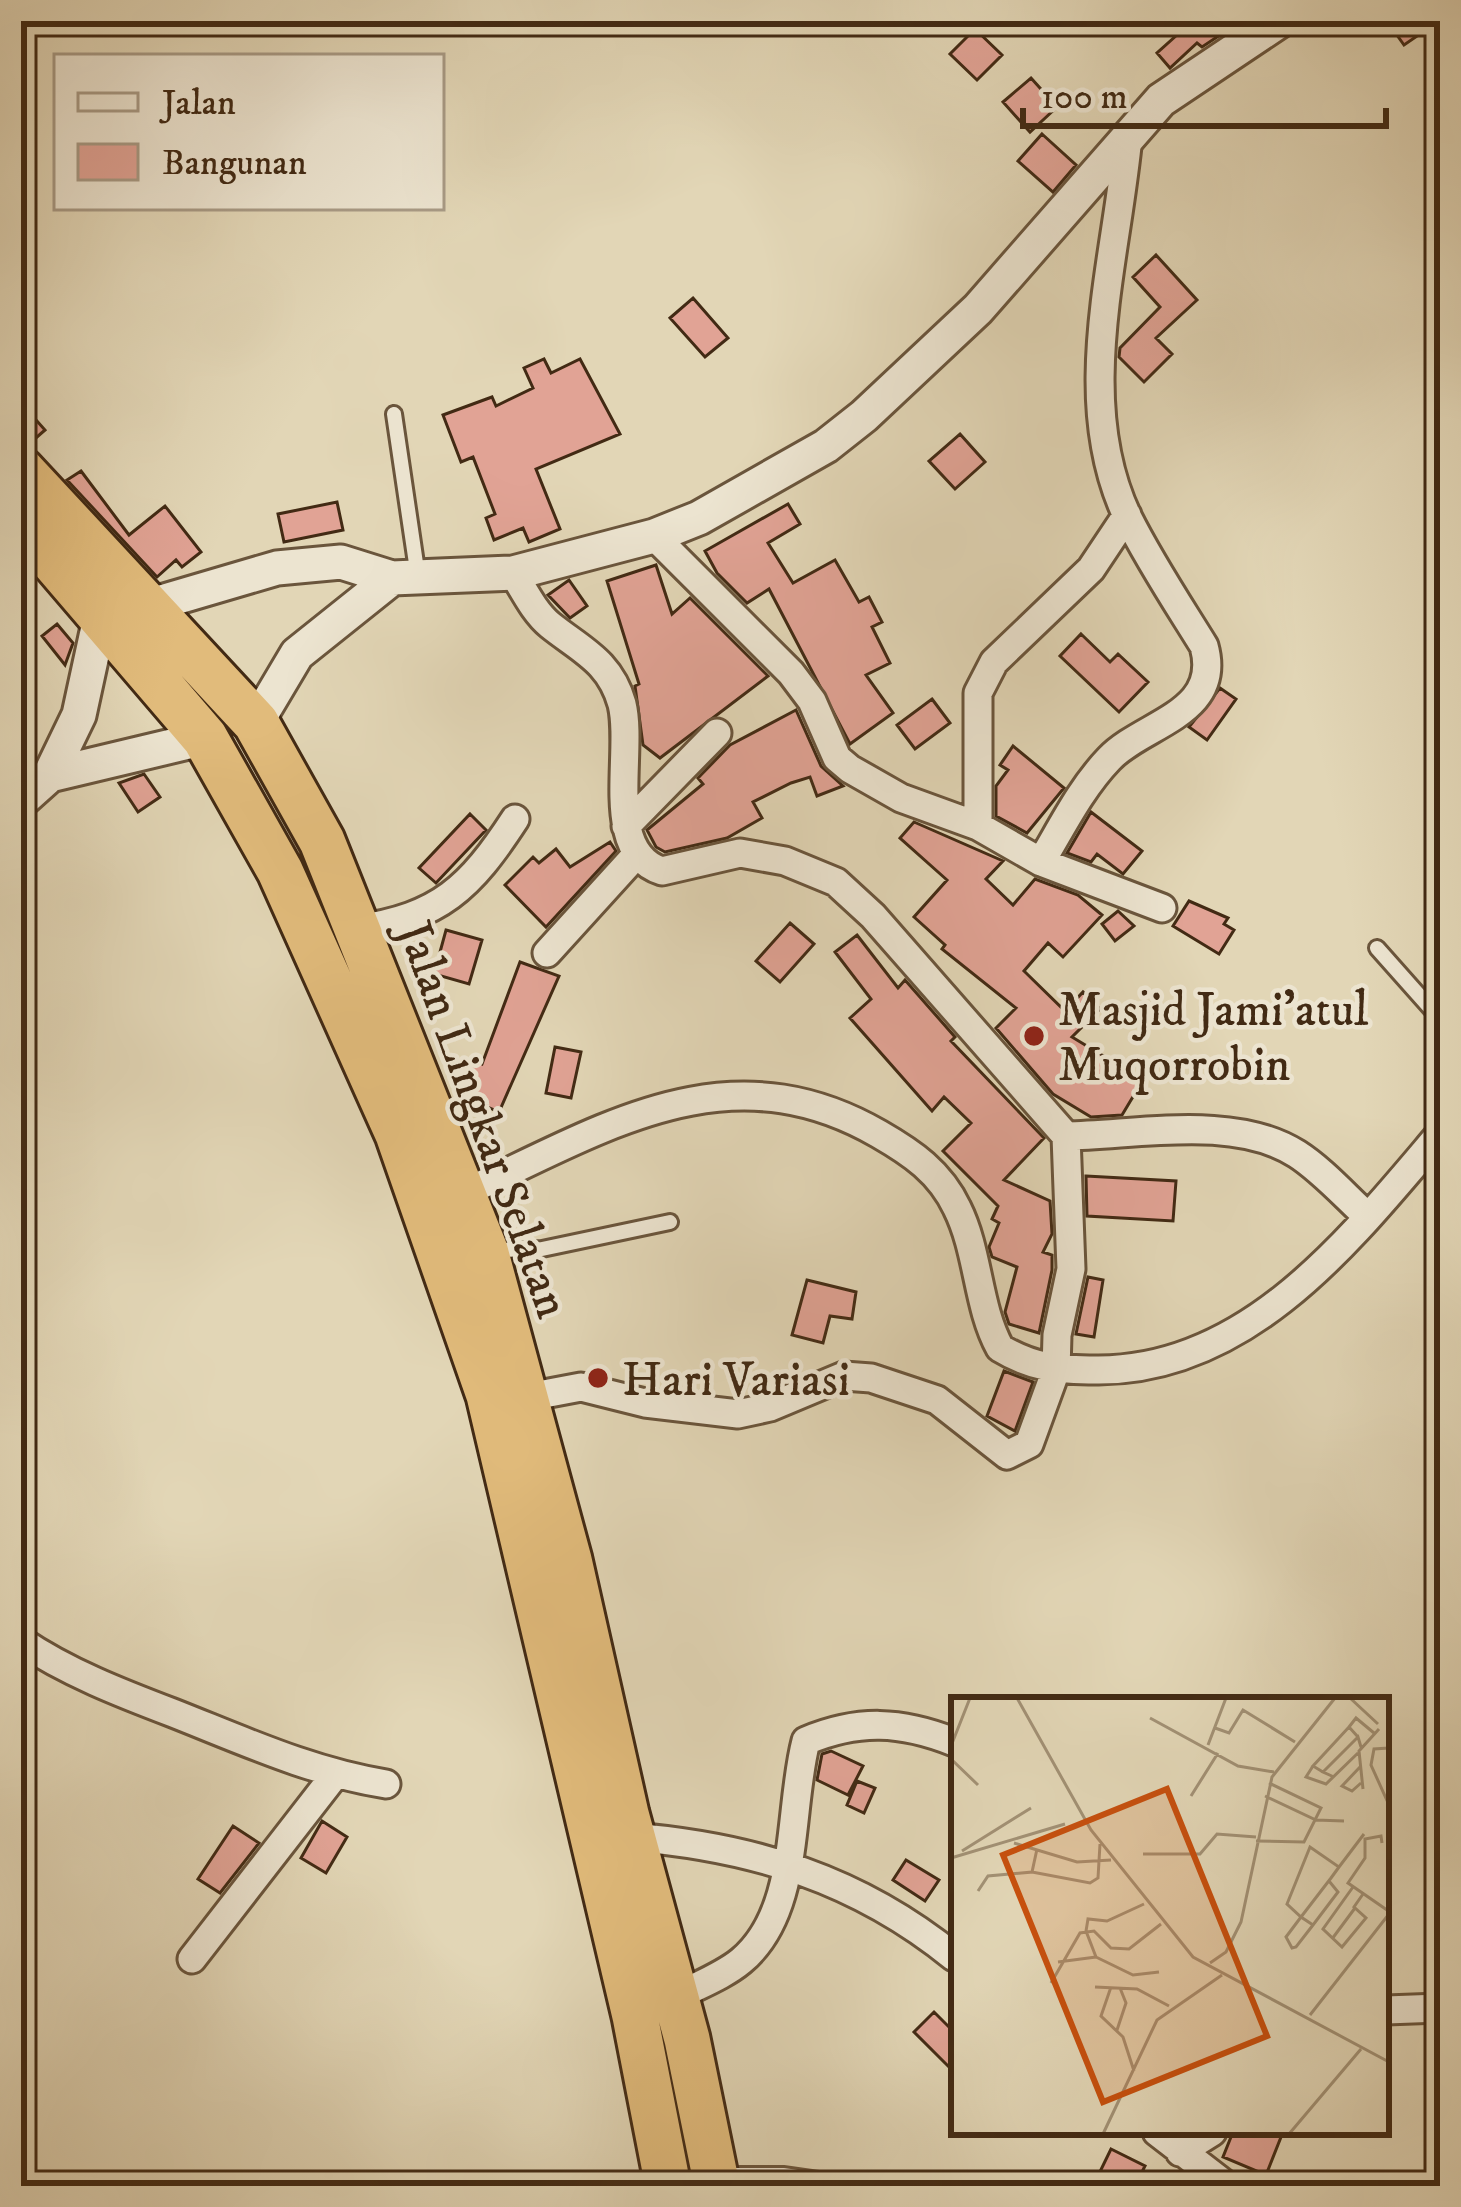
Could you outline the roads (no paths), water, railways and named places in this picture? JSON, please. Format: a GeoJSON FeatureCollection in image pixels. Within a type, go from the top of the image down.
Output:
{"type":"FeatureCollection","features":[{"type":"Feature","properties":{"kind":"highway","name":"Jalan Lingkar Selatan"},"geometry":{"type":"LineString","coordinates":[[21,470],[151,604],[256,723],[322,841],[464,1193],[464,1255],[489,1395],[547,1561],[562,1622],[668,2186]]}},
{"type":"Feature","properties":{"kind":"highway","name":"Jalan Lingkar Selatan"},"geometry":{"type":"LineString","coordinates":[[21,523],[205,738],[289,891],[398,1134],[464,1255],[528,1397],[547,1561]]}},
{"type":"Feature","properties":{"kind":"highway","name":"Jalan Lingkar Selatan"},"geometry":{"type":"LineString","coordinates":[[562,1622],[632,1837],[676,1997],[717,2180]]}},
{"type":"Feature","properties":{"kind":"street"},"geometry":{"type":"LineString","coordinates":[[151,604],[226,580],[341,562],[405,578],[513,573],[655,536],[788,469],[864,416],[978,309],[1128,136],[1186,78],[1280,21]]}},
{"type":"Feature","properties":{"kind":"street"},"geometry":{"type":"LineString","coordinates":[[1041,862],[1090,780],[1114,753],[1176,716],[1203,685],[1210,666],[1204,646],[1127,515],[1106,443],[1100,340],[1128,136]]}},
{"type":"Feature","properties":{"kind":"street"},"geometry":{"type":"LineString","coordinates":[[978,826],[977,693],[994,662],[1091,569],[1127,515]]}},
{"type":"Feature","properties":{"kind":"street"},"geometry":{"type":"LineString","coordinates":[[655,536],[791,674],[812,701],[837,758],[884,790],[978,826],[1041,862],[1162,908]]}},
{"type":"Feature","properties":{"kind":"street"},"geometry":{"type":"LineString","coordinates":[[513,573],[552,627],[601,660],[620,698],[628,772],[626,826],[636,855],[662,872],[740,853],[785,861],[836,882],[873,916],[1066,1136],[1071,1269],[1057,1335],[1056,1370],[1029,1444],[999,1454],[965,1418],[937,1400],[871,1378],[844,1376],[770,1408],[738,1414],[645,1403],[581,1387],[528,1397]]}},
{"type":"Feature","properties":{"kind":"street"},"geometry":{"type":"LineString","coordinates":[[256,723],[297,654],[405,578]]}},
{"type":"Feature","properties":{"kind":"street"},"geometry":{"type":"LineString","coordinates":[[21,801],[50,775],[79,715],[100,618]]}},
{"type":"Feature","properties":{"kind":"street"},"geometry":{"type":"LineString","coordinates":[[626,826],[716,733]]}},
{"type":"Feature","properties":{"kind":"street"},"geometry":{"type":"LineString","coordinates":[[50,775],[205,738]]}},
{"type":"Feature","properties":{"kind":"street"},"geometry":{"type":"LineString","coordinates":[[357,929],[420,916],[447,900],[483,868],[514,819]]}},
{"type":"Feature","properties":{"kind":"street"},"geometry":{"type":"LineString","coordinates":[[547,953],[636,855]]}},
{"type":"Feature","properties":{"kind":"street"},"geometry":{"type":"LineString","coordinates":[[464,1193],[673,1104],[732,1093],[787,1098],[853,1119],[922,1159],[957,1207],[1000,1348],[1024,1363],[1056,1370],[1115,1370],[1182,1359],[1231,1336],[1296,1291],[1440,1134]]}},
{"type":"Feature","properties":{"kind":"street"},"geometry":{"type":"LineString","coordinates":[[1066,1136],[1216,1133],[1267,1139],[1299,1155],[1367,1216]]}},
{"type":"Feature","properties":{"kind":"street"},"geometry":{"type":"LineString","coordinates":[[21,1641],[147,1703],[334,1775],[386,1784]]}},
{"type":"Feature","properties":{"kind":"street"},"geometry":{"type":"LineString","coordinates":[[676,1997],[741,1961],[764,1934],[788,1864],[796,1780],[806,1741],[839,1727],[884,1722],[951,1741]]}},
{"type":"Feature","properties":{"kind":"street"},"geometry":{"type":"LineString","coordinates":[[192,1959],[334,1775]]}},
{"type":"Feature","properties":{"kind":"street"},"geometry":{"type":"LineString","coordinates":[[632,1837],[754,1853],[788,1864],[914,1924],[951,1955]]}},
{"type":"Feature","properties":{"kind":"street"},"geometry":{"type":"LineString","coordinates":[[1389,2010],[1440,2008]]}},
{"type":"Feature","properties":{"kind":"street"},"geometry":{"type":"LineString","coordinates":[[1160,2135],[1227,2186]]}},
{"type":"Feature","properties":{"kind":"street"},"geometry":{"type":"LineString","coordinates":[[1180,2152],[1207,2135]]}},
{"type":"Feature","properties":{"kind":"lane"},"geometry":{"type":"LineString","coordinates":[[394,414],[405,578]]}},
{"type":"Feature","properties":{"kind":"lane"},"geometry":{"type":"LineString","coordinates":[[1377,948],[1440,1019]]}},
{"type":"Feature","properties":{"kind":"lane"},"geometry":{"type":"LineString","coordinates":[[464,1255],[542,1249],[670,1222]]}},
{"type":"Feature","properties":{"kind":"lane"},"geometry":{"type":"LineString","coordinates":[[717,2180],[783,2175],[860,2186]]}},
{"type":"Feature","properties":{"kind":"place","name":"Masjid Jami'atul Muqorrobin"},"geometry":{"type":"Point","coordinates":[1034,1036]}},
{"type":"Feature","properties":{"kind":"place","name":"Hari Variasi"},"geometry":{"type":"Point","coordinates":[598,1378]}}]}
